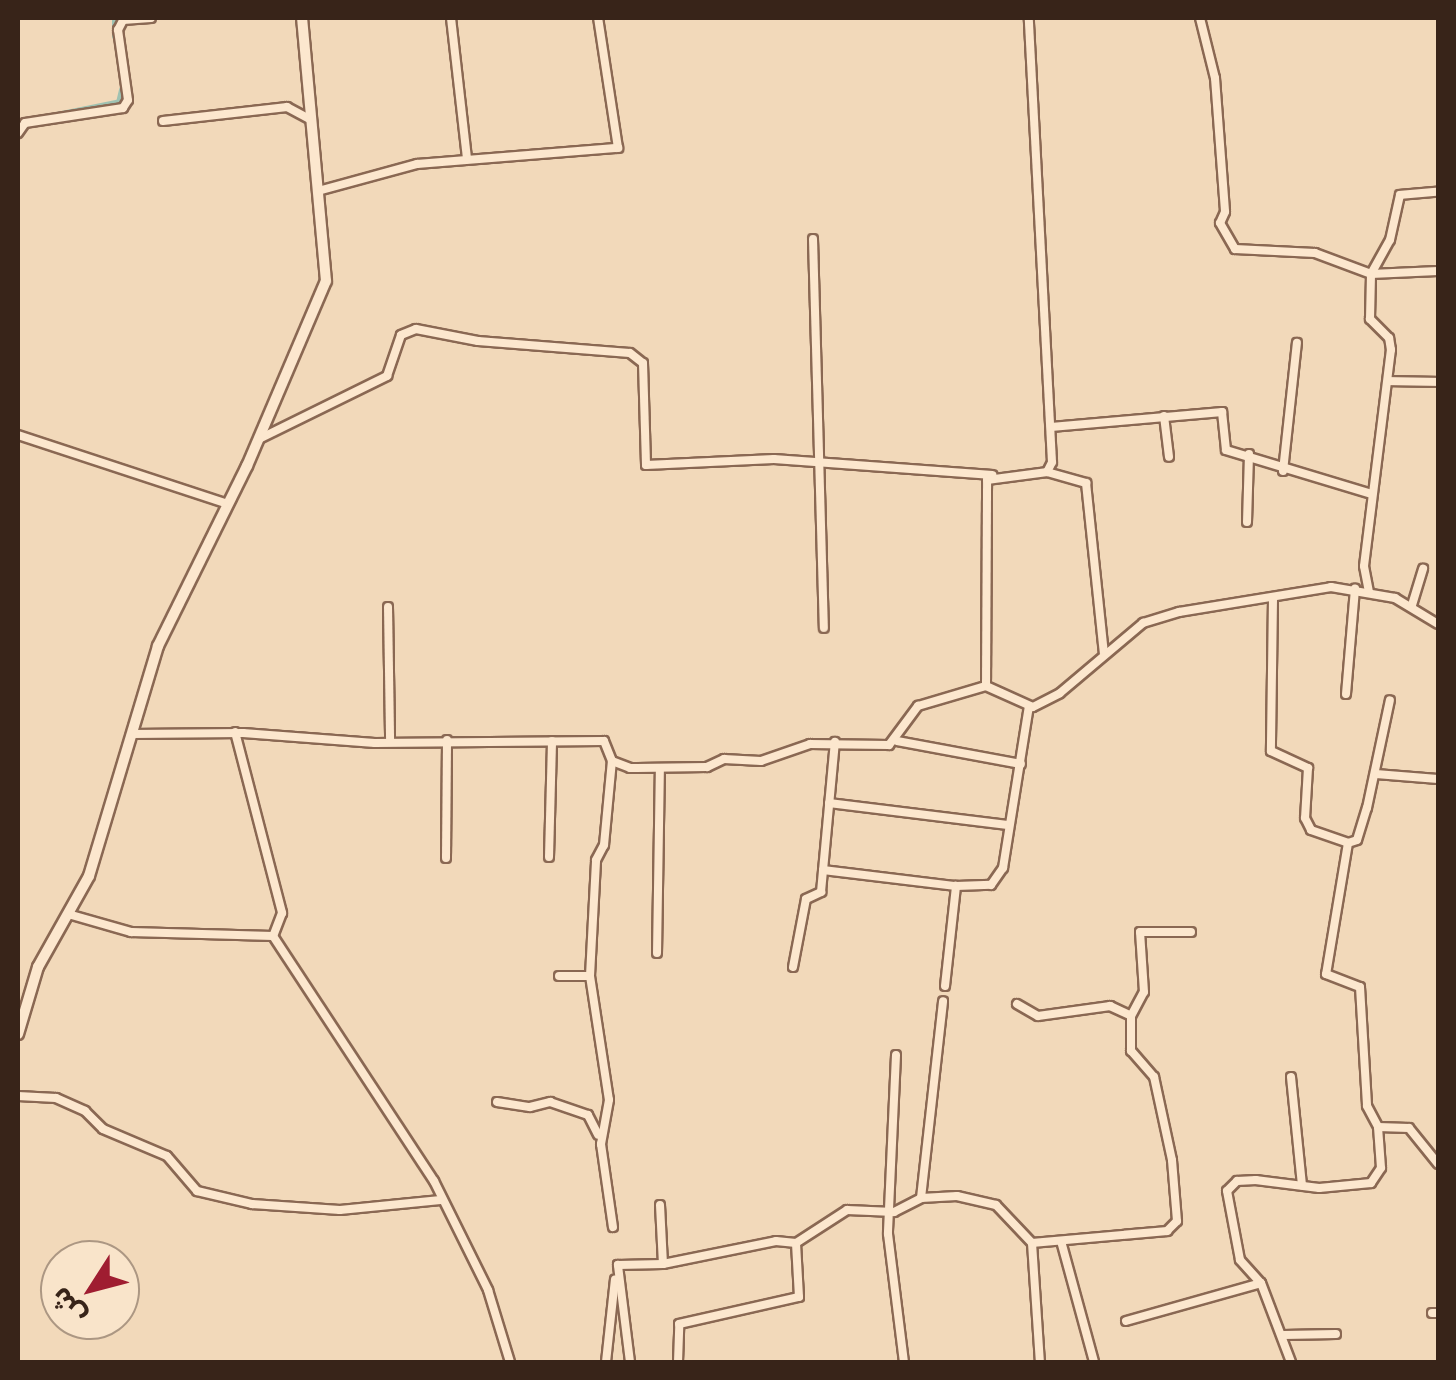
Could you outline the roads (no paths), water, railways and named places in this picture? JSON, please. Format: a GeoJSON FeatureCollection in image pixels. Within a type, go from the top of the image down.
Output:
{"type":"FeatureCollection","features":[{"type":"Feature","properties":{"kind":"street"},"geometry":{"type":"LineString","coordinates":[[18,133],[24,123],[123,108],[128,100],[118,30],[123,20],[151,18]]}},
{"type":"Feature","properties":{"kind":"street"},"geometry":{"type":"LineString","coordinates":[[18,1034],[38,968],[89,876],[158,646],[259,439],[326,280],[302,18]]}},
{"type":"Feature","properties":{"kind":"street"},"geometry":{"type":"LineString","coordinates":[[451,18],[467,158]]}},
{"type":"Feature","properties":{"kind":"street"},"geometry":{"type":"LineString","coordinates":[[318,191],[417,164],[618,148],[598,18]]}},
{"type":"Feature","properties":{"kind":"street"},"geometry":{"type":"LineString","coordinates":[[1029,18],[1051,428],[1047,472]]}},
{"type":"Feature","properties":{"kind":"street"},"geometry":{"type":"LineString","coordinates":[[1200,18],[1216,78],[1225,212],[1220,222],[1234,250],[1315,254],[1371,274],[1438,271]]}},
{"type":"Feature","properties":{"kind":"street"},"geometry":{"type":"LineString","coordinates":[[163,121],[287,107],[311,120]]}},
{"type":"Feature","properties":{"kind":"street"},"geometry":{"type":"LineString","coordinates":[[1370,592],[1364,566],[1388,381],[1389,338],[1370,319],[1371,274],[1390,240],[1400,195],[1438,192]]}},
{"type":"Feature","properties":{"kind":"street"},"geometry":{"type":"LineString","coordinates":[[814,239],[824,463],[824,628]]}},
{"type":"Feature","properties":{"kind":"street"},"geometry":{"type":"LineString","coordinates":[[259,439],[386,376],[401,335],[416,329],[478,342],[630,354],[642,363],[646,465],[774,458],[992,475],[1047,472],[1086,482],[1104,652]]}},
{"type":"Feature","properties":{"kind":"street"},"geometry":{"type":"LineString","coordinates":[[1283,471],[1297,344]]}},
{"type":"Feature","properties":{"kind":"street"},"geometry":{"type":"LineString","coordinates":[[1388,381],[1438,382]]}},
{"type":"Feature","properties":{"kind":"street"},"geometry":{"type":"LineString","coordinates":[[1051,428],[1222,412],[1226,450],[1249,454],[1283,471],[1372,494]]}},
{"type":"Feature","properties":{"kind":"street"},"geometry":{"type":"LineString","coordinates":[[1164,416],[1169,457]]}},
{"type":"Feature","properties":{"kind":"street"},"geometry":{"type":"LineString","coordinates":[[18,435],[228,504]]}},
{"type":"Feature","properties":{"kind":"street"},"geometry":{"type":"LineString","coordinates":[[1247,522],[1249,454]]}},
{"type":"Feature","properties":{"kind":"street"},"geometry":{"type":"LineString","coordinates":[[986,686],[982,627],[992,475]]}},
{"type":"Feature","properties":{"kind":"street"},"geometry":{"type":"LineString","coordinates":[[1412,605],[1423,569]]}},
{"type":"Feature","properties":{"kind":"street"},"geometry":{"type":"LineString","coordinates":[[896,741],[902,722],[918,706],[986,686],[1028,706],[1060,693],[1143,622],[1272,598],[1355,588],[1412,605],[1438,624]]}},
{"type":"Feature","properties":{"kind":"street"},"geometry":{"type":"LineString","coordinates":[[1346,694],[1355,588]]}},
{"type":"Feature","properties":{"kind":"street"},"geometry":{"type":"LineString","coordinates":[[1272,598],[1271,751],[1308,768],[1305,818],[1311,830],[1348,844],[1357,840],[1376,774],[1390,700]]}},
{"type":"Feature","properties":{"kind":"street"},"geometry":{"type":"LineString","coordinates":[[388,607],[390,740]]}},
{"type":"Feature","properties":{"kind":"street"},"geometry":{"type":"LineString","coordinates":[[823,870],[956,886],[999,880],[1028,706]]}},
{"type":"Feature","properties":{"kind":"street"},"geometry":{"type":"LineString","coordinates":[[132,734],[235,732],[390,740],[604,741],[612,762],[604,846],[596,860],[590,976],[609,1100],[601,1144]]}},
{"type":"Feature","properties":{"kind":"street"},"geometry":{"type":"LineString","coordinates":[[235,732],[282,913],[274,936]]}},
{"type":"Feature","properties":{"kind":"street"},"geometry":{"type":"LineString","coordinates":[[446,858],[447,740]]}},
{"type":"Feature","properties":{"kind":"street"},"geometry":{"type":"LineString","coordinates":[[549,857],[552,741]]}},
{"type":"Feature","properties":{"kind":"street"},"geometry":{"type":"LineString","coordinates":[[612,762],[660,768],[761,761],[835,742],[896,741],[1021,764]]}},
{"type":"Feature","properties":{"kind":"street"},"geometry":{"type":"LineString","coordinates":[[793,967],[806,899],[821,892],[835,742]]}},
{"type":"Feature","properties":{"kind":"street"},"geometry":{"type":"LineString","coordinates":[[657,953],[660,768]]}},
{"type":"Feature","properties":{"kind":"street"},"geometry":{"type":"LineString","coordinates":[[1376,774],[1438,779]]}},
{"type":"Feature","properties":{"kind":"street"},"geometry":{"type":"LineString","coordinates":[[829,804],[1008,825]]}},
{"type":"Feature","properties":{"kind":"street"},"geometry":{"type":"LineString","coordinates":[[1291,1362],[1284,1335],[1261,1283],[1240,1260],[1227,1191],[1237,1181],[1302,1185],[1378,1180],[1378,1127],[1367,1106],[1360,987],[1326,974],[1348,844]]}},
{"type":"Feature","properties":{"kind":"street"},"geometry":{"type":"LineString","coordinates":[[945,986],[956,886]]}},
{"type":"Feature","properties":{"kind":"street"},"geometry":{"type":"LineString","coordinates":[[68,914],[131,932],[274,936]]}},
{"type":"Feature","properties":{"kind":"street"},"geometry":{"type":"LineString","coordinates":[[1032,1243],[1167,1230],[1177,1221],[1154,1076],[1131,1051],[1131,1016],[1144,992],[1140,932],[1192,932]]}},
{"type":"Feature","properties":{"kind":"street"},"geometry":{"type":"LineString","coordinates":[[274,936],[442,1200],[488,1290],[510,1362]]}},
{"type":"Feature","properties":{"kind":"street"},"geometry":{"type":"LineString","coordinates":[[559,976],[590,976]]}},
{"type":"Feature","properties":{"kind":"street"},"geometry":{"type":"LineString","coordinates":[[921,1198],[943,1001]]}},
{"type":"Feature","properties":{"kind":"street"},"geometry":{"type":"LineString","coordinates":[[1017,1004],[1038,1016],[1110,1006],[1131,1016]]}},
{"type":"Feature","properties":{"kind":"street"},"geometry":{"type":"LineString","coordinates":[[896,1055],[894,1212],[888,1234],[904,1362]]}},
{"type":"Feature","properties":{"kind":"street"},"geometry":{"type":"LineString","coordinates":[[1291,1078],[1302,1185]]}},
{"type":"Feature","properties":{"kind":"street"},"geometry":{"type":"LineString","coordinates":[[18,1096],[56,1098],[85,1111],[103,1130],[167,1156],[197,1191],[215,1196],[340,1210],[442,1200]]}},
{"type":"Feature","properties":{"kind":"street"},"geometry":{"type":"LineString","coordinates":[[497,1102],[530,1108],[550,1102],[588,1115],[601,1144],[613,1227]]}},
{"type":"Feature","properties":{"kind":"street"},"geometry":{"type":"LineString","coordinates":[[1378,1127],[1410,1128],[1438,1164]]}},
{"type":"Feature","properties":{"kind":"street"},"geometry":{"type":"LineString","coordinates":[[618,1265],[663,1264],[776,1241],[796,1243],[847,1210],[894,1212],[921,1198],[958,1196],[996,1205],[1032,1243],[1040,1362]]}},
{"type":"Feature","properties":{"kind":"street"},"geometry":{"type":"LineString","coordinates":[[660,1204],[663,1264]]}},
{"type":"Feature","properties":{"kind":"street"},"geometry":{"type":"LineString","coordinates":[[1060,1241],[1094,1362]]}},
{"type":"Feature","properties":{"kind":"street"},"geometry":{"type":"LineString","coordinates":[[678,1362],[679,1324],[799,1298],[796,1243]]}},
{"type":"Feature","properties":{"kind":"street"},"geometry":{"type":"LineString","coordinates":[[606,1362],[618,1265]]}},
{"type":"Feature","properties":{"kind":"street"},"geometry":{"type":"LineString","coordinates":[[618,1265],[630,1362]]}},
{"type":"Feature","properties":{"kind":"street"},"geometry":{"type":"LineString","coordinates":[[1126,1321],[1261,1283]]}},
{"type":"Feature","properties":{"kind":"street"},"geometry":{"type":"LineString","coordinates":[[1284,1335],[1336,1334]]}},
{"type":"Feature","properties":{"kind":"waterway"},"geometry":{"type":"LineString","coordinates":[[116,18],[116,36]]}},
{"type":"Feature","properties":{"kind":"waterway"},"geometry":{"type":"LineString","coordinates":[[18,124],[120,103],[123,90]]}}]}
